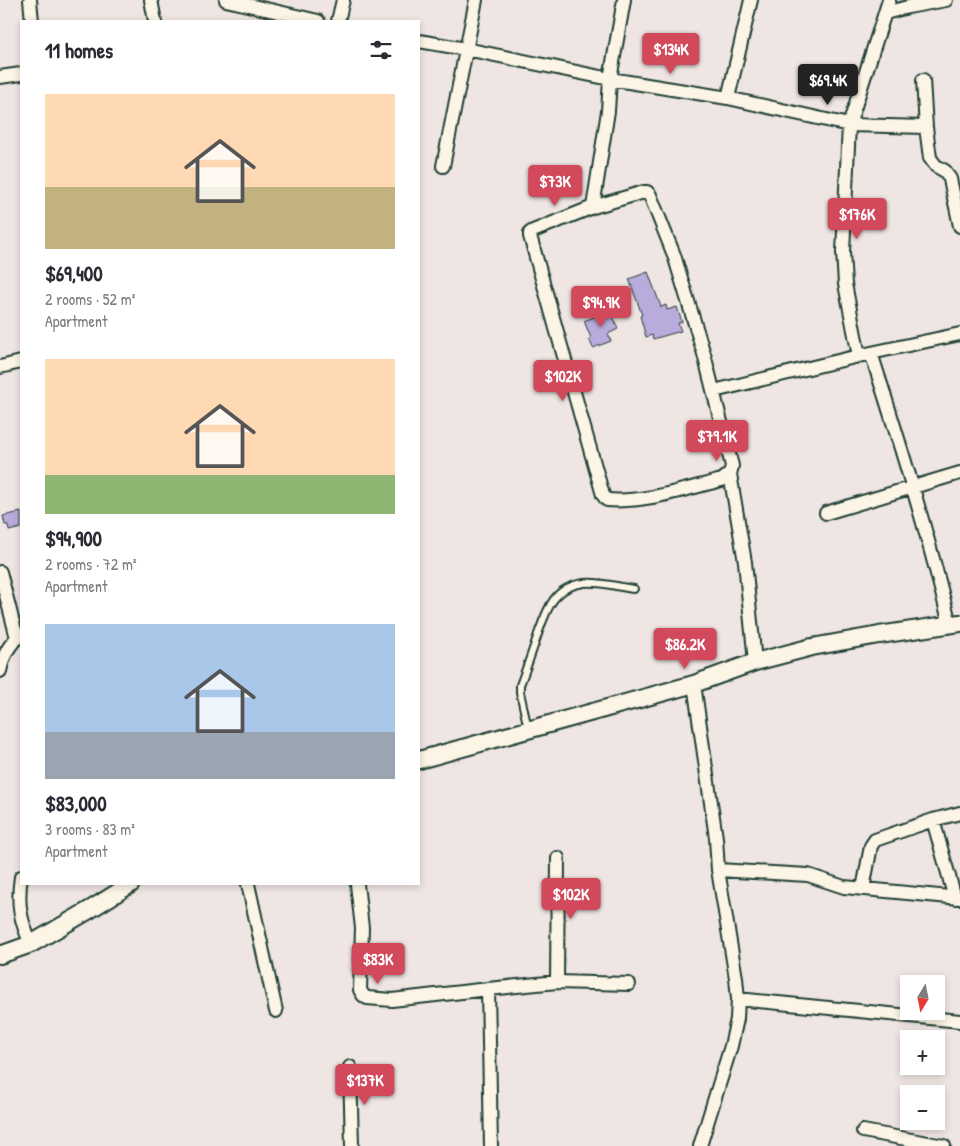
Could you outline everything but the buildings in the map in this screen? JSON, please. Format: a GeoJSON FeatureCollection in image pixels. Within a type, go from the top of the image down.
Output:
{"type":"FeatureCollection","features":[{"type":"Feature","properties":{"kind":"street"},"geometry":{"type":"LineString","coordinates":[[30,0],[32,20]]}},
{"type":"Feature","properties":{"kind":"street"},"geometry":{"type":"LineString","coordinates":[[151,0],[155,20]]}},
{"type":"Feature","properties":{"kind":"street"},"geometry":{"type":"LineString","coordinates":[[226,0],[314,20]]}},
{"type":"Feature","properties":{"kind":"street"},"geometry":{"type":"LineString","coordinates":[[338,20],[343,0]]}},
{"type":"Feature","properties":{"kind":"street"},"geometry":{"type":"LineString","coordinates":[[443,166],[476,0]]}},
{"type":"Feature","properties":{"kind":"street"},"geometry":{"type":"LineString","coordinates":[[593,207],[608,111],[610,79],[624,0]]}},
{"type":"Feature","properties":{"kind":"street"},"geometry":{"type":"LineString","coordinates":[[728,98],[751,0]]}},
{"type":"Feature","properties":{"kind":"street"},"geometry":{"type":"LineString","coordinates":[[420,760],[694,684],[755,662],[812,647],[955,624],[914,486],[865,354],[845,284],[843,252],[849,125],[889,0]]}},
{"type":"Feature","properties":{"kind":"street"},"geometry":{"type":"LineString","coordinates":[[885,13],[908,6],[946,0]]}},
{"type":"Feature","properties":{"kind":"street"},"geometry":{"type":"LineString","coordinates":[[420,41],[466,48],[610,79],[728,98],[849,125],[926,127]]}},
{"type":"Feature","properties":{"kind":"street"},"geometry":{"type":"LineString","coordinates":[[0,77],[20,74]]}},
{"type":"Feature","properties":{"kind":"street"},"geometry":{"type":"LineString","coordinates":[[923,80],[930,158],[936,166],[945,171],[950,179],[960,226]]}},
{"type":"Feature","properties":{"kind":"street"},"geometry":{"type":"LineString","coordinates":[[730,474],[722,480],[658,496],[615,501],[607,500],[603,495],[530,232],[593,207],[644,192],[648,192],[650,195],[674,255],[714,391],[732,466],[730,474],[745,562],[755,662]]}},
{"type":"Feature","properties":{"kind":"street"},"geometry":{"type":"LineString","coordinates":[[714,391],[865,354],[960,334]]}},
{"type":"Feature","properties":{"kind":"street"},"geometry":{"type":"LineString","coordinates":[[0,367],[20,362]]}},
{"type":"Feature","properties":{"kind":"street"},"geometry":{"type":"LineString","coordinates":[[826,513],[960,473]]}},
{"type":"Feature","properties":{"kind":"street"},"geometry":{"type":"LineString","coordinates":[[0,572],[19,636],[1,657],[0,671]]}},
{"type":"Feature","properties":{"kind":"street"},"geometry":{"type":"LineString","coordinates":[[694,684],[716,838],[718,870],[738,999],[737,1019],[731,1046],[700,1146]]}},
{"type":"Feature","properties":{"kind":"street"},"geometry":{"type":"LineString","coordinates":[[863,889],[871,846],[876,840],[933,820],[960,813]]}},
{"type":"Feature","properties":{"kind":"street"},"geometry":{"type":"LineString","coordinates":[[718,870],[808,875],[839,885],[863,889],[958,898],[933,820]]}},
{"type":"Feature","properties":{"kind":"street"},"geometry":{"type":"LineString","coordinates":[[557,982],[558,858]]}},
{"type":"Feature","properties":{"kind":"street"},"geometry":{"type":"LineString","coordinates":[[20,885],[19,908],[23,925],[31,944]]}},
{"type":"Feature","properties":{"kind":"street"},"geometry":{"type":"LineString","coordinates":[[0,955],[31,944],[128,885]]}},
{"type":"Feature","properties":{"kind":"street"},"geometry":{"type":"LineString","coordinates":[[248,885],[276,1011]]}},
{"type":"Feature","properties":{"kind":"street"},"geometry":{"type":"LineString","coordinates":[[357,885],[362,928],[360,990],[367,998],[392,1000],[557,982],[629,984]]}},
{"type":"Feature","properties":{"kind":"street"},"geometry":{"type":"LineString","coordinates":[[488,989],[491,1146]]}},
{"type":"Feature","properties":{"kind":"street"},"geometry":{"type":"LineString","coordinates":[[738,999],[960,1022]]}},
{"type":"Feature","properties":{"kind":"street"},"geometry":{"type":"LineString","coordinates":[[350,1067],[352,1146]]}},
{"type":"Feature","properties":{"kind":"street"},"geometry":{"type":"LineString","coordinates":[[863,1130],[944,1146]]}},
{"type":"Feature","properties":{"kind":"lane"},"geometry":{"type":"LineString","coordinates":[[528,730],[520,685],[544,615],[550,603],[558,594],[573,585],[585,582],[634,589]]}}]}
